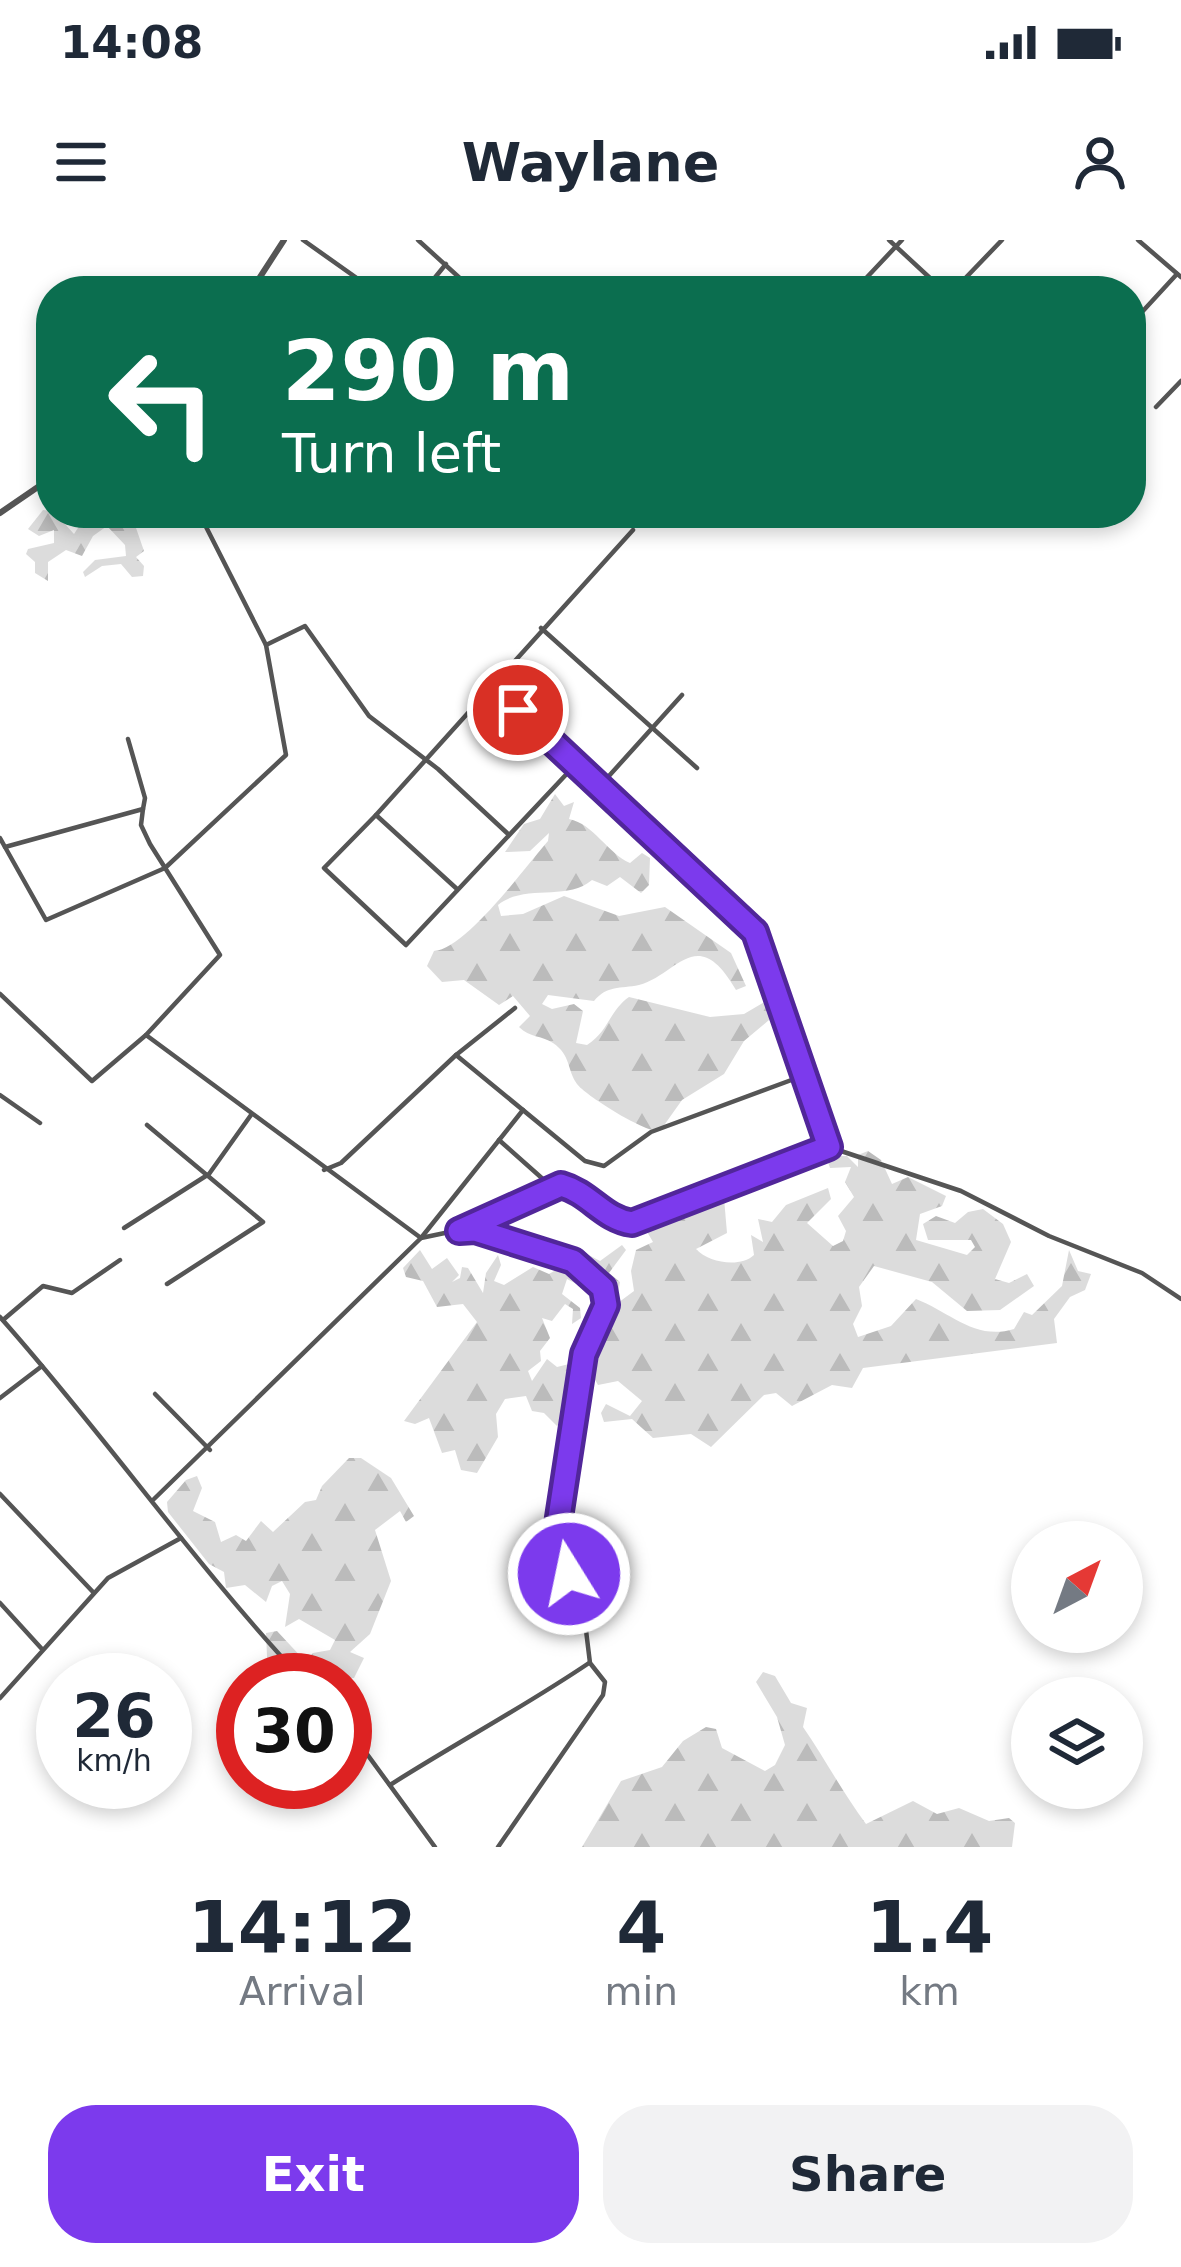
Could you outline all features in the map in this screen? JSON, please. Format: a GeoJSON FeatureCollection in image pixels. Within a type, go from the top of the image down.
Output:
{"type":"FeatureCollection","features":[{"type":"Feature","properties":{"kind":"street"},"geometry":{"type":"LineString","coordinates":[[261,276],[284,240]]}},
{"type":"Feature","properties":{"kind":"street"},"geometry":{"type":"LineString","coordinates":[[303,240],[354,276]]}},
{"type":"Feature","properties":{"kind":"street"},"geometry":{"type":"LineString","coordinates":[[418,240],[458,276]]}},
{"type":"Feature","properties":{"kind":"street"},"geometry":{"type":"LineString","coordinates":[[890,240],[927,276]]}},
{"type":"Feature","properties":{"kind":"street"},"geometry":{"type":"LineString","coordinates":[[868,276],[902,240]]}},
{"type":"Feature","properties":{"kind":"street"},"geometry":{"type":"LineString","coordinates":[[967,276],[1002,240]]}},
{"type":"Feature","properties":{"kind":"street"},"geometry":{"type":"LineString","coordinates":[[1138,240],[1179,275],[1146,308]]}},
{"type":"Feature","properties":{"kind":"street"},"geometry":{"type":"LineString","coordinates":[[436,276],[446,264]]}},
{"type":"Feature","properties":{"kind":"street"},"geometry":{"type":"LineString","coordinates":[[1156,406],[1181,381]]}},
{"type":"Feature","properties":{"kind":"street"},"geometry":{"type":"LineString","coordinates":[[0,513],[36,488]]}},
{"type":"Feature","properties":{"kind":"street"},"geometry":{"type":"LineString","coordinates":[[0,838],[46,920],[165,868],[286,754],[266,645],[207,528]]}},
{"type":"Feature","properties":{"kind":"street"},"geometry":{"type":"LineString","coordinates":[[576,764],[406,945],[324,868],[633,530]]}},
{"type":"Feature","properties":{"kind":"street"},"geometry":{"type":"LineString","coordinates":[[266,645],[305,626],[369,716],[427,760],[507,834]]}},
{"type":"Feature","properties":{"kind":"street"},"geometry":{"type":"LineString","coordinates":[[542,628],[697,768]]}},
{"type":"Feature","properties":{"kind":"street"},"geometry":{"type":"LineString","coordinates":[[490,683],[755,932],[829,1147]]}},
{"type":"Feature","properties":{"kind":"street"},"geometry":{"type":"LineString","coordinates":[[599,787],[682,695]]}},
{"type":"Feature","properties":{"kind":"street"},"geometry":{"type":"LineString","coordinates":[[128,739],[145,798],[141,825]]}},
{"type":"Feature","properties":{"kind":"street"},"geometry":{"type":"LineString","coordinates":[[5,847],[142,809]]}},
{"type":"Feature","properties":{"kind":"street"},"geometry":{"type":"LineString","coordinates":[[0,994],[92,1081],[146,1035],[220,955],[141,825],[124,814]]}},
{"type":"Feature","properties":{"kind":"street"},"geometry":{"type":"LineString","coordinates":[[376,815],[457,889]]}},
{"type":"Feature","properties":{"kind":"street"},"geometry":{"type":"LineString","coordinates":[[325,1170],[341,1163],[456,1055],[515,1008]]}},
{"type":"Feature","properties":{"kind":"street"},"geometry":{"type":"LineString","coordinates":[[146,1035],[421,1238],[475,1230],[573,1261],[603,1288],[606,1305],[584,1354],[558,1524],[584,1614],[590,1663],[604,1682],[603,1695],[498,1847]]}},
{"type":"Feature","properties":{"kind":"street"},"geometry":{"type":"LineString","coordinates":[[456,1055],[585,1161],[604,1166],[651,1132],[805,1075]]}},
{"type":"Feature","properties":{"kind":"street"},"geometry":{"type":"LineString","coordinates":[[0,1095],[40,1123]]}},
{"type":"Feature","properties":{"kind":"street"},"geometry":{"type":"LineString","coordinates":[[154,1499],[210,1450],[318,1333],[421,1238],[523,1110]]}},
{"type":"Feature","properties":{"kind":"street"},"geometry":{"type":"LineString","coordinates":[[124,1228],[209,1174],[251,1115]]}},
{"type":"Feature","properties":{"kind":"street"},"geometry":{"type":"LineString","coordinates":[[147,1126],[261,1216],[262,1226],[167,1284]]}},
{"type":"Feature","properties":{"kind":"street"},"geometry":{"type":"LineString","coordinates":[[499,1140],[553,1188]]}},
{"type":"Feature","properties":{"kind":"street"},"geometry":{"type":"LineString","coordinates":[[459,1231],[553,1188],[576,1189],[609,1216],[632,1223],[829,1147],[961,1191],[1066,1244],[1142,1273],[1181,1299]]}},
{"type":"Feature","properties":{"kind":"street"},"geometry":{"type":"LineString","coordinates":[[120,1260],[72,1293],[43,1286],[1,1318],[280,1653]]}},
{"type":"Feature","properties":{"kind":"street"},"geometry":{"type":"LineString","coordinates":[[0,1398],[42,1366]]}},
{"type":"Feature","properties":{"kind":"street"},"geometry":{"type":"LineString","coordinates":[[155,1394],[210,1450]]}},
{"type":"Feature","properties":{"kind":"street"},"geometry":{"type":"LineString","coordinates":[[0,1494],[93,1592]]}},
{"type":"Feature","properties":{"kind":"street"},"geometry":{"type":"LineString","coordinates":[[0,1698],[108,1578],[181,1538]]}},
{"type":"Feature","properties":{"kind":"street"},"geometry":{"type":"LineString","coordinates":[[0,1604],[43,1650]]}},
{"type":"Feature","properties":{"kind":"street"},"geometry":{"type":"LineString","coordinates":[[390,1785],[459,1741],[495,1726],[590,1663]]}},
{"type":"Feature","properties":{"kind":"street"},"geometry":{"type":"LineString","coordinates":[[372,1761],[435,1847]]}},
{"type":"Feature","properties":{"kind":"green space"},"geometry":{"type":"Polygon","coordinates":[[[36,519],[36,528],[69,528],[74,534],[78,528],[104,528],[93,536],[82,556],[66,550],[48,562],[48,581],[35,573],[35,562],[26,554],[28,549],[54,543],[54,530],[39,536],[28,529],[36,519]]]}},
{"type":"Feature","properties":{"kind":"green space"},"geometry":{"type":"Polygon","coordinates":[[[109,528],[136,528],[144,551],[136,557],[144,566],[143,576],[132,577],[121,564],[102,566],[85,577],[83,572],[95,560],[126,556],[125,545],[109,528]]]}},
{"type":"Feature","properties":{"kind":"green space"},"geometry":{"type":"Polygon","coordinates":[[[555,794],[564,806],[574,802],[569,819],[586,827],[622,858],[630,863],[642,853],[650,858],[649,885],[641,893],[620,877],[607,886],[592,880],[570,890],[520,895],[498,905],[501,916],[523,914],[564,896],[619,916],[665,907],[731,953],[746,986],[736,990],[710,959],[698,956],[639,985],[609,990],[594,1001],[548,995],[542,1004],[552,1009],[574,1004],[583,1011],[576,1043],[587,1045],[594,1039],[629,997],[710,1017],[744,1014],[771,998],[769,1020],[744,1041],[724,1074],[682,1100],[660,1131],[629,1120],[582,1089],[559,1048],[519,1027],[530,1016],[513,996],[499,1005],[464,980],[442,982],[427,966],[434,951],[447,947],[478,922],[548,841],[549,833],[530,851],[505,852],[524,824],[540,819],[555,794]]]}},
{"type":"Feature","properties":{"kind":"green space"},"geometry":{"type":"Polygon","coordinates":[[[868,1151],[881,1160],[892,1184],[908,1177],[946,1196],[942,1206],[920,1214],[916,1240],[967,1255],[975,1247],[971,1240],[928,1240],[923,1224],[936,1216],[955,1223],[968,1212],[983,1209],[1003,1224],[1011,1242],[995,1279],[1009,1283],[1027,1274],[1034,1286],[1000,1310],[967,1311],[932,1282],[874,1266],[859,1287],[862,1306],[853,1324],[858,1337],[891,1326],[916,1299],[975,1328],[1014,1329],[1024,1312],[1032,1315],[1062,1286],[1069,1250],[1078,1271],[1091,1274],[1085,1290],[1070,1297],[1054,1319],[1057,1343],[863,1368],[852,1388],[832,1385],[792,1406],[776,1393],[764,1395],[711,1447],[691,1434],[653,1438],[632,1419],[604,1422],[601,1413],[606,1404],[630,1416],[642,1401],[618,1381],[598,1385],[590,1371],[581,1370],[576,1405],[557,1426],[544,1413],[532,1411],[526,1396],[505,1399],[496,1414],[498,1437],[477,1473],[461,1470],[455,1450],[442,1453],[429,1418],[415,1424],[404,1421],[477,1322],[463,1304],[437,1307],[423,1281],[406,1277],[403,1268],[420,1250],[432,1269],[447,1258],[459,1275],[452,1282],[460,1278],[462,1267],[468,1268],[483,1293],[486,1273],[498,1255],[501,1265],[494,1281],[504,1285],[533,1267],[549,1274],[585,1253],[600,1261],[622,1245],[626,1250],[609,1273],[620,1282],[617,1300],[611,1301],[603,1289],[590,1291],[567,1279],[562,1294],[580,1308],[581,1318],[572,1324],[573,1309],[565,1304],[552,1321],[542,1318],[550,1338],[540,1351],[541,1361],[528,1371],[532,1381],[547,1359],[557,1367],[573,1363],[580,1368],[571,1346],[579,1338],[590,1338],[607,1311],[634,1291],[631,1271],[636,1250],[653,1242],[643,1225],[663,1196],[724,1198],[727,1233],[696,1249],[709,1258],[733,1263],[754,1255],[751,1235],[763,1242],[758,1219],[772,1222],[786,1205],[828,1188],[831,1199],[807,1223],[833,1246],[843,1241],[846,1231],[838,1216],[854,1197],[845,1182],[851,1167],[830,1168],[826,1156],[847,1156],[858,1167],[858,1155],[868,1151]]]}},
{"type":"Feature","properties":{"kind":"green space"},"geometry":{"type":"Polygon","coordinates":[[[349,1458],[361,1458],[391,1478],[414,1516],[406,1522],[400,1511],[375,1530],[391,1581],[370,1634],[352,1653],[313,1653],[330,1650],[335,1640],[299,1619],[285,1627],[290,1594],[282,1581],[272,1586],[266,1602],[245,1585],[226,1588],[224,1572],[209,1564],[168,1512],[167,1502],[186,1480],[197,1476],[202,1488],[193,1511],[215,1522],[221,1542],[236,1535],[246,1541],[261,1521],[273,1532],[305,1502],[316,1500],[322,1486],[349,1458]]]}},
{"type":"Feature","properties":{"kind":"green space"},"geometry":{"type":"Polygon","coordinates":[[[277,1631],[298,1653],[267,1653],[266,1633],[277,1631]]]}},
{"type":"Feature","properties":{"kind":"green space"},"geometry":{"type":"Polygon","coordinates":[[[763,1672],[775,1676],[791,1703],[807,1708],[803,1727],[866,1824],[913,1801],[937,1814],[959,1808],[989,1821],[1009,1818],[1015,1823],[1012,1847],[582,1847],[621,1781],[662,1767],[683,1741],[706,1727],[716,1729],[722,1748],[765,1771],[775,1765],[785,1745],[777,1717],[756,1682],[763,1672]]]}},
{"type":"Feature","properties":{"kind":"route"},"geometry":{"type":"LineString","coordinates":[[518,710],[755,932],[829,1147],[632,1223],[609,1216],[584,1193],[561,1185],[459,1231],[475,1230],[573,1261],[603,1288],[606,1305],[587,1337],[558,1524],[557,1537],[569,1574]]}}]}
